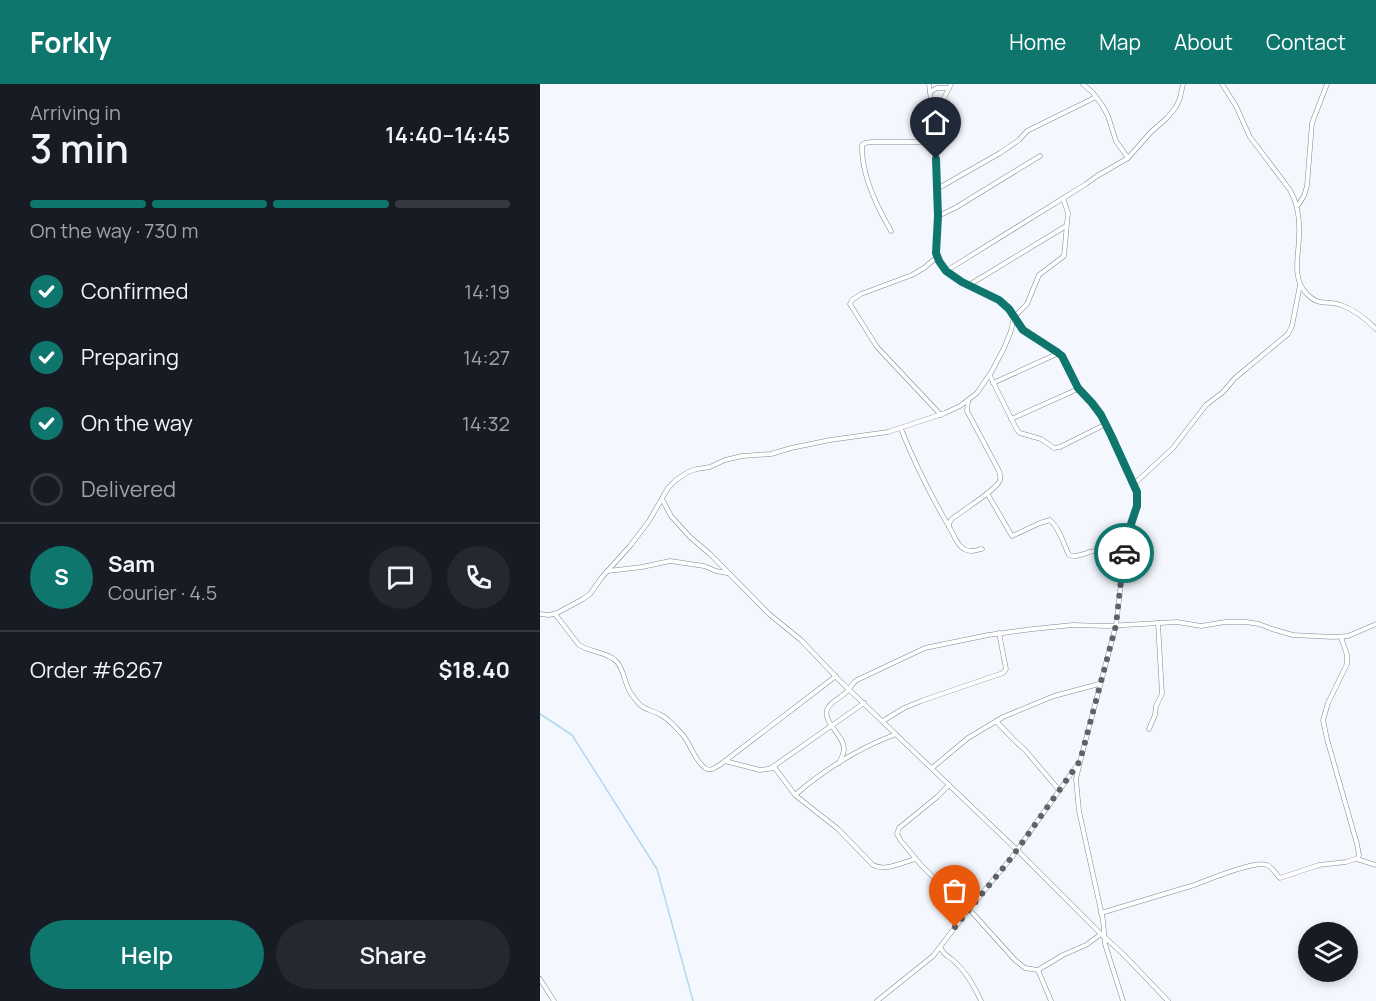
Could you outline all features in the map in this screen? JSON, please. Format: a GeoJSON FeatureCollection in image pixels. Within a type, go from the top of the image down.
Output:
{"type":"FeatureCollection","features":[{"type":"Feature","properties":{"kind":"street"},"geometry":{"type":"LineString","coordinates":[[929,84],[936,134],[937,257],[946,271],[999,300],[1009,309],[1023,330],[1059,353],[1078,388],[1092,403],[1106,424],[1137,492],[1137,506],[1128,533],[1123,564],[1116,625],[1076,779],[1079,811],[1101,913],[1103,936],[1123,1001]]}},
{"type":"Feature","properties":{"kind":"street"},"geometry":{"type":"LineString","coordinates":[[1083,84],[1108,116],[1116,141],[1128,158]]}},
{"type":"Feature","properties":{"kind":"street"},"geometry":{"type":"LineString","coordinates":[[946,271],[1128,158],[1172,113],[1180,98],[1183,84]]}},
{"type":"Feature","properties":{"kind":"street"},"geometry":{"type":"LineString","coordinates":[[1222,84],[1241,114],[1250,137],[1290,190],[1297,206],[1299,234],[1297,272],[1300,285],[1316,301],[1340,304],[1365,319],[1376,329]]}},
{"type":"Feature","properties":{"kind":"street"},"geometry":{"type":"LineString","coordinates":[[1297,206],[1307,186],[1312,123],[1327,84]]}},
{"type":"Feature","properties":{"kind":"street"},"geometry":{"type":"LineString","coordinates":[[930,92],[937,88],[950,86]]}},
{"type":"Feature","properties":{"kind":"street"},"geometry":{"type":"LineString","coordinates":[[935,125],[941,104],[950,86]]}},
{"type":"Feature","properties":{"kind":"street"},"geometry":{"type":"LineString","coordinates":[[937,189],[1000,153],[1019,140],[1027,131],[1096,98]]}},
{"type":"Feature","properties":{"kind":"street"},"geometry":{"type":"LineString","coordinates":[[891,231],[873,194],[863,161],[862,145],[872,142],[922,142],[931,139],[936,134]]}},
{"type":"Feature","properties":{"kind":"street"},"geometry":{"type":"LineString","coordinates":[[938,216],[1040,156]]}},
{"type":"Feature","properties":{"kind":"street"},"geometry":{"type":"LineString","coordinates":[[540,614],[555,614],[586,598],[634,541],[655,512],[666,490],[688,472],[742,456],[771,454],[820,442],[901,429],[957,408],[977,393],[1004,348],[1014,317],[1027,304],[1039,275],[1064,256],[1068,213],[1064,198]]}},
{"type":"Feature","properties":{"kind":"street"},"geometry":{"type":"LineString","coordinates":[[968,285],[1066,226]]}},
{"type":"Feature","properties":{"kind":"street"},"geometry":{"type":"LineString","coordinates":[[937,257],[912,275],[861,294],[850,304],[877,347],[941,415]]}},
{"type":"Feature","properties":{"kind":"street"},"geometry":{"type":"LineString","coordinates":[[1134,484],[1173,448],[1206,405],[1288,334],[1292,326],[1300,285]]}},
{"type":"Feature","properties":{"kind":"street"},"geometry":{"type":"LineString","coordinates":[[993,383],[1059,353]]}},
{"type":"Feature","properties":{"kind":"street"},"geometry":{"type":"LineString","coordinates":[[989,376],[1020,433],[1041,439],[1054,448],[1106,424]]}},
{"type":"Feature","properties":{"kind":"street"},"geometry":{"type":"LineString","coordinates":[[1011,419],[1078,388]]}},
{"type":"Feature","properties":{"kind":"street"},"geometry":{"type":"LineString","coordinates":[[949,527],[952,519],[999,483],[1000,475],[967,411],[968,400]]}},
{"type":"Feature","properties":{"kind":"street"},"geometry":{"type":"LineString","coordinates":[[901,429],[926,485],[949,527],[964,549],[973,551],[982,549]]}},
{"type":"Feature","properties":{"kind":"street"},"geometry":{"type":"LineString","coordinates":[[987,493],[1012,536],[1050,520],[1058,529],[1069,555],[1074,557],[1097,551],[1123,564]]}},
{"type":"Feature","properties":{"kind":"street"},"geometry":{"type":"LineString","coordinates":[[662,498],[671,516],[690,537],[769,614],[801,640],[1123,954],[1168,1001]]}},
{"type":"Feature","properties":{"kind":"street"},"geometry":{"type":"LineString","coordinates":[[607,571],[670,561],[729,573]]}},
{"type":"Feature","properties":{"kind":"street"},"geometry":{"type":"LineString","coordinates":[[555,614],[579,645],[617,662],[628,689],[639,706],[666,718],[683,736],[707,770],[716,768],[836,676]]}},
{"type":"Feature","properties":{"kind":"street"},"geometry":{"type":"LineString","coordinates":[[839,763],[844,747],[842,739],[827,715],[828,708],[849,689],[852,683],[925,648],[999,633],[1073,625],[1183,622],[1201,626],[1225,622],[1252,623],[1302,636],[1341,637],[1376,624]]}},
{"type":"Feature","properties":{"kind":"street"},"geometry":{"type":"LineString","coordinates":[[1149,729],[1162,694],[1158,623]]}},
{"type":"Feature","properties":{"kind":"street"},"geometry":{"type":"LineString","coordinates":[[883,721],[921,701],[1003,673],[1006,669],[999,633]]}},
{"type":"Feature","properties":{"kind":"street"},"geometry":{"type":"LineString","coordinates":[[1341,637],[1347,655],[1347,664],[1328,703],[1323,720],[1357,844],[1359,855],[1357,860]]}},
{"type":"Feature","properties":{"kind":"street"},"geometry":{"type":"LineString","coordinates":[[932,768],[968,738],[1016,711],[1048,698],[1100,684]]}},
{"type":"Feature","properties":{"kind":"street"},"geometry":{"type":"LineString","coordinates":[[725,761],[760,770],[771,768],[864,703]]}},
{"type":"Feature","properties":{"kind":"street"},"geometry":{"type":"LineString","coordinates":[[996,721],[1025,750],[1059,790]]}},
{"type":"Feature","properties":{"kind":"street"},"geometry":{"type":"LineString","coordinates":[[795,795],[822,773],[876,741],[896,734]]}},
{"type":"Feature","properties":{"kind":"street"},"geometry":{"type":"LineString","coordinates":[[877,1001],[927,961],[940,946],[1012,857],[1080,761]]}},
{"type":"Feature","properties":{"kind":"street"},"geometry":{"type":"LineString","coordinates":[[771,768],[777,770],[795,795],[838,829],[873,865],[884,868],[916,859]]}},
{"type":"Feature","properties":{"kind":"street"},"geometry":{"type":"LineString","coordinates":[[949,785],[897,830],[898,836],[916,859],[946,890],[969,909],[1015,960],[1025,968],[1038,970],[1103,936]]}},
{"type":"Feature","properties":{"kind":"street"},"geometry":{"type":"LineString","coordinates":[[1101,913],[1252,866],[1267,865],[1278,877],[1283,878],[1319,865],[1357,860],[1376,865]]}},
{"type":"Feature","properties":{"kind":"street"},"geometry":{"type":"LineString","coordinates":[[940,946],[944,954],[961,970],[981,1001]]}},
{"type":"Feature","properties":{"kind":"street"},"geometry":{"type":"LineString","coordinates":[[1038,970],[1051,1001]]}},
{"type":"Feature","properties":{"kind":"street"},"geometry":{"type":"LineString","coordinates":[[540,979],[554,1001]]}},
{"type":"Feature","properties":{"kind":"waterway"},"geometry":{"type":"LineString","coordinates":[[540,714],[572,735],[657,869],[693,1001]]}},
{"type":"Feature","properties":{"kind":"way so far"},"geometry":{"type":"LineString","coordinates":[[955,927],[1012,857],[1080,761],[1116,625],[1124,553]]}},
{"type":"Feature","properties":{"kind":"route"},"geometry":{"type":"LineString","coordinates":[[936,159],[938,226],[936,253],[939,261],[946,271],[962,282],[999,300],[1009,309],[1023,330],[1059,353],[1078,388],[1101,415],[1137,492],[1137,506],[1124,553]]}}]}
